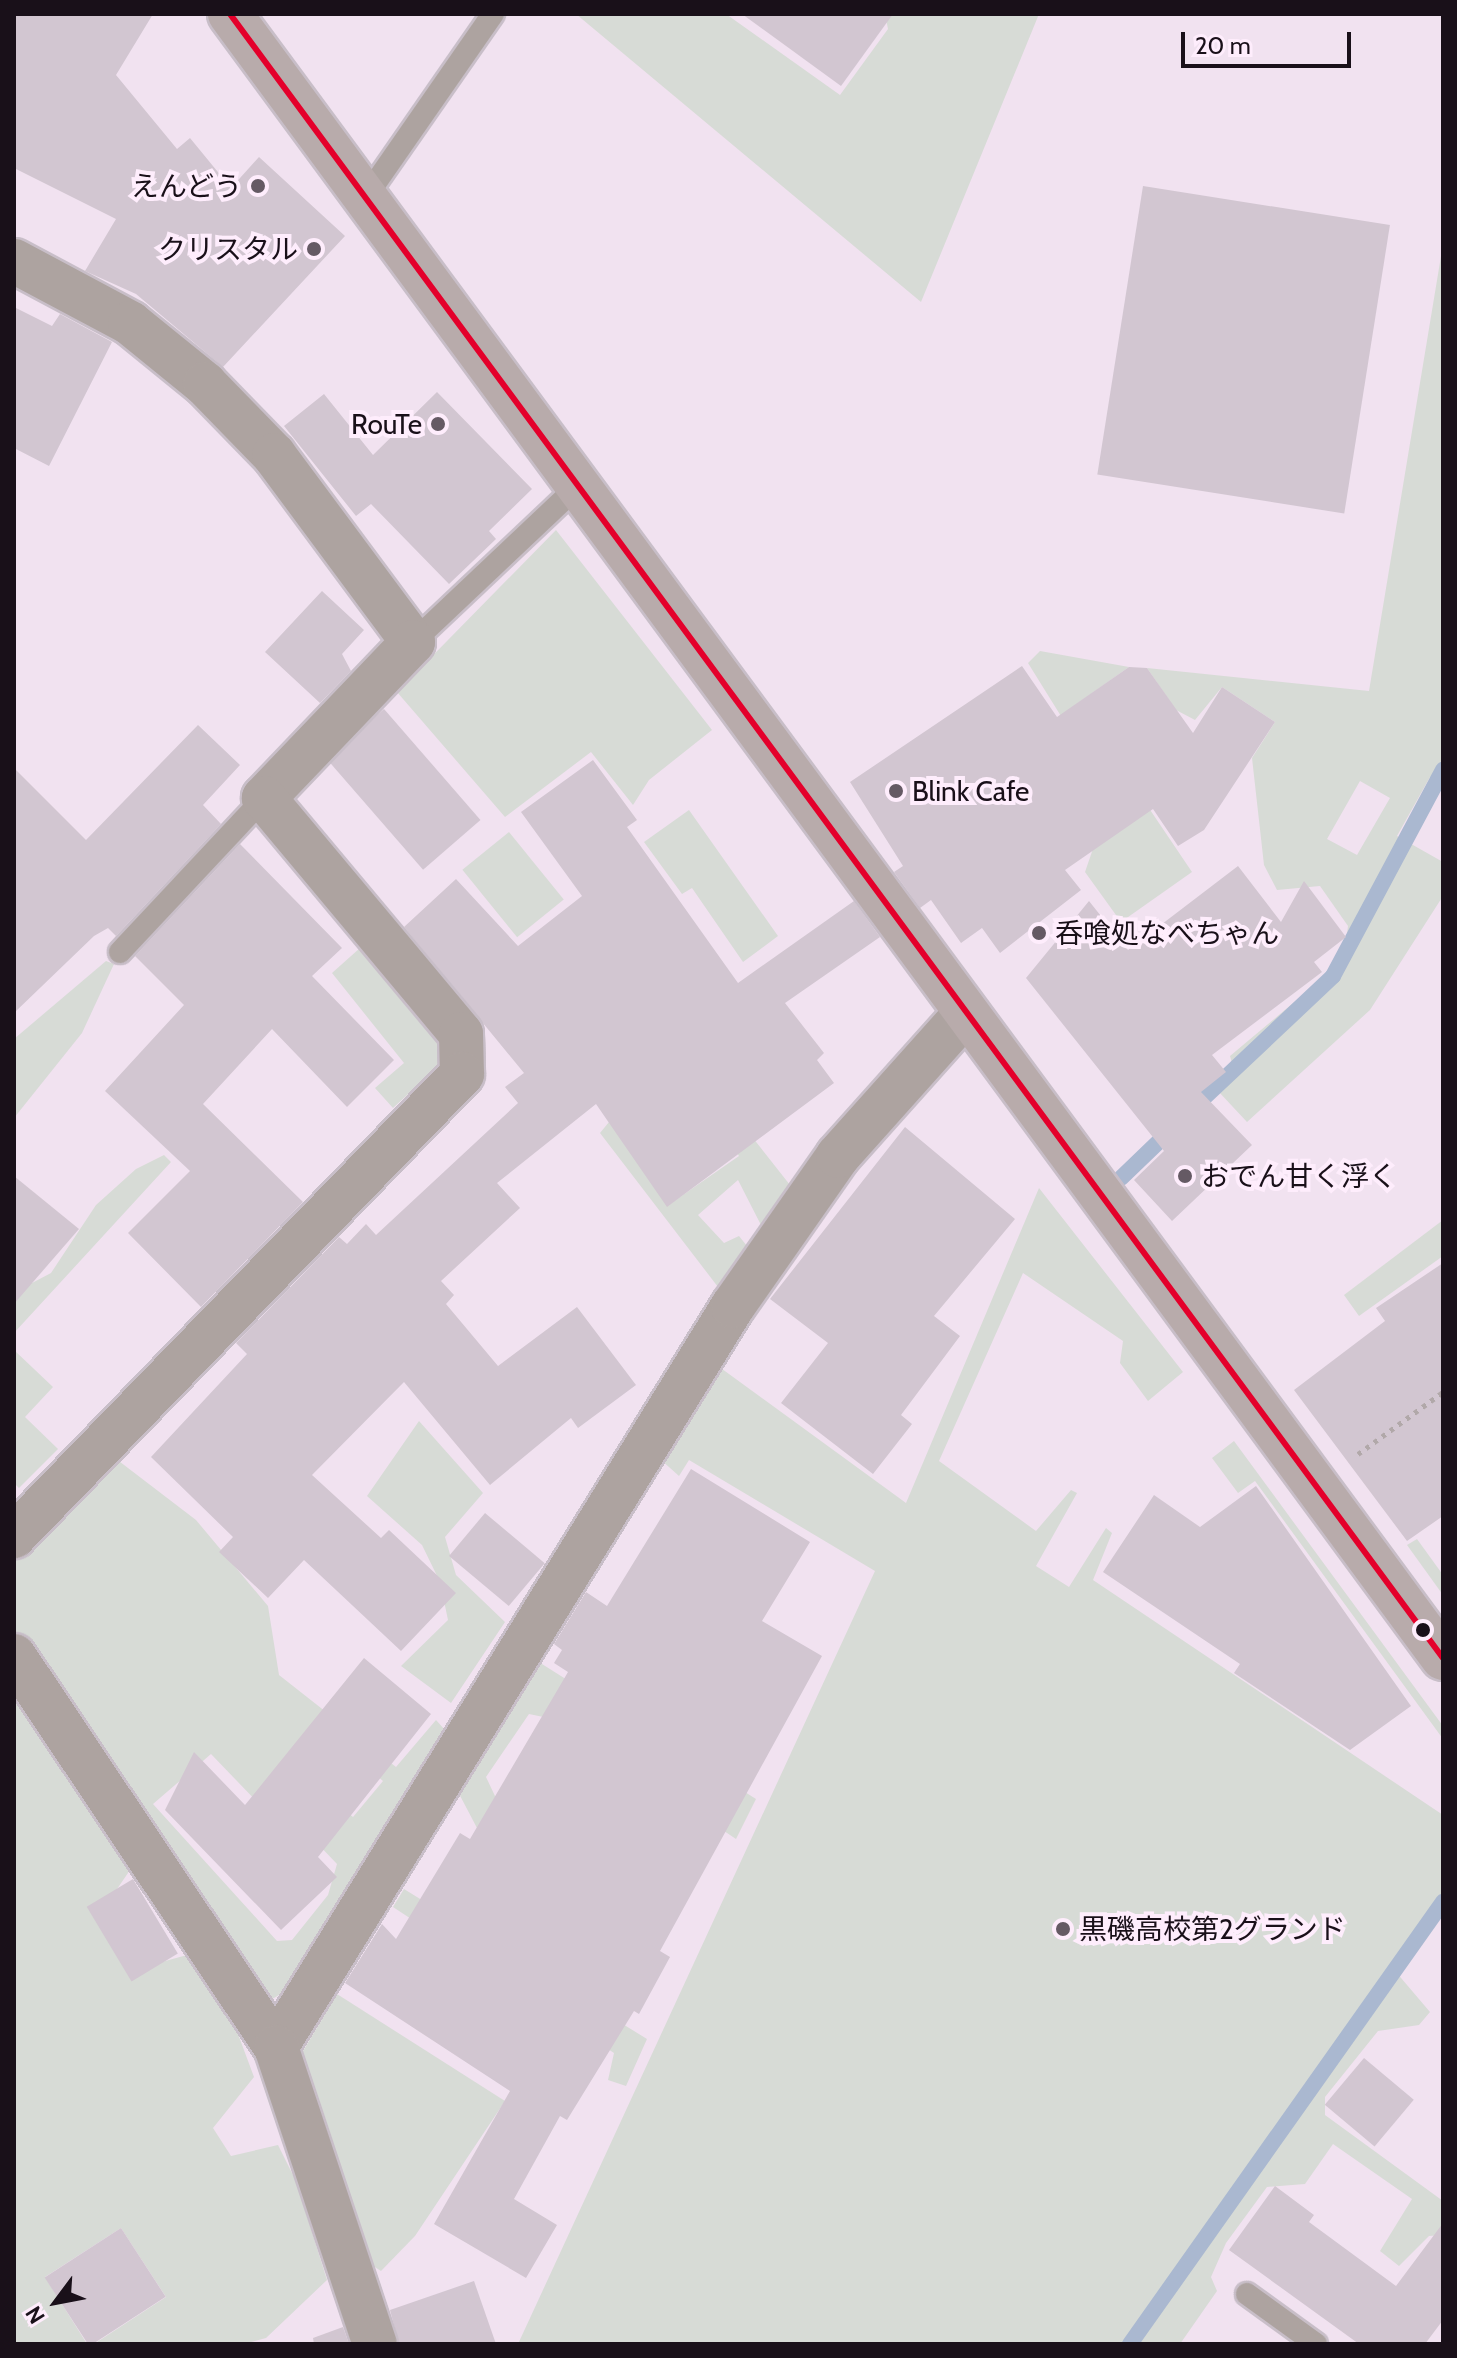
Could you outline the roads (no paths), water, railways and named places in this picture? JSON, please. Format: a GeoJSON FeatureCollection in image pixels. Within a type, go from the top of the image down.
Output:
{"type":"FeatureCollection","features":[{"type":"Feature","properties":{"kind":"street"},"geometry":{"type":"LineString","coordinates":[[230,14],[1441,1653]]}},
{"type":"Feature","properties":{"kind":"street"},"geometry":{"type":"LineString","coordinates":[[14,261],[130,323],[205,384],[274,455],[413,642],[264,798],[461,1034],[462,1074],[14,1536]]}},
{"type":"Feature","properties":{"kind":"street"},"geometry":{"type":"LineString","coordinates":[[276,2047],[733,1306],[838,1156],[966,1013]]}},
{"type":"Feature","properties":{"kind":"street"},"geometry":{"type":"LineString","coordinates":[[14,1656],[276,2047],[375,2344]]}},
{"type":"Feature","properties":{"kind":"lane"},"geometry":{"type":"LineString","coordinates":[[365,198],[493,14]]}},
{"type":"Feature","properties":{"kind":"lane"},"geometry":{"type":"LineString","coordinates":[[413,642],[578,486]]}},
{"type":"Feature","properties":{"kind":"lane"},"geometry":{"type":"LineString","coordinates":[[120,952],[264,798]]}},
{"type":"Feature","properties":{"kind":"lane"},"geometry":{"type":"LineString","coordinates":[[1247,2294],[1316,2344]]}},
{"type":"Feature","properties":{"kind":"waterway"},"geometry":{"type":"LineString","coordinates":[[1191,1110],[1333,976],[1443,770]]}},
{"type":"Feature","properties":{"kind":"waterway"},"geometry":{"type":"LineString","coordinates":[[1121,1178],[1172,1129]]}},
{"type":"Feature","properties":{"kind":"waterway"},"geometry":{"type":"LineString","coordinates":[[1130,2344],[1443,1902]]}},
{"type":"Feature","properties":{"kind":"place","name":"えんどう"},"geometry":{"type":"Point","coordinates":[258,186]}},
{"type":"Feature","properties":{"kind":"place","name":"クリスタル"},"geometry":{"type":"Point","coordinates":[314,249]}},
{"type":"Feature","properties":{"kind":"place","name":"RouTe"},"geometry":{"type":"Point","coordinates":[438,424]}},
{"type":"Feature","properties":{"kind":"place","name":"Blink Cafe"},"geometry":{"type":"Point","coordinates":[896,791]}},
{"type":"Feature","properties":{"kind":"place","name":"呑喰処なべちゃん"},"geometry":{"type":"Point","coordinates":[1039,933]}},
{"type":"Feature","properties":{"kind":"place","name":"おでん甘く浮く"},"geometry":{"type":"Point","coordinates":[1185,1176]}},
{"type":"Feature","properties":{"kind":"place","name":"黒磯高校第2グランド"},"geometry":{"type":"Point","coordinates":[1063,1929]}}]}
